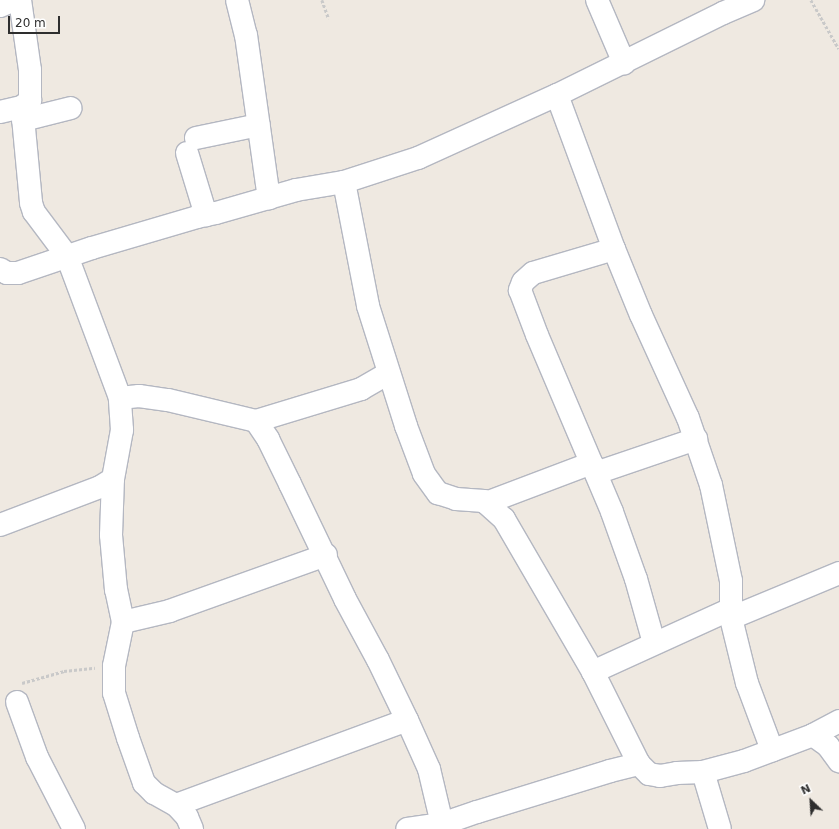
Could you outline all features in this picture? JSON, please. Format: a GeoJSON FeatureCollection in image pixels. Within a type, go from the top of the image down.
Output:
{"type":"FeatureCollection","features":[{"type":"Feature","properties":{"kind":"street"},"geometry":{"type":"LineString","coordinates":[[0,6],[14,0]]}},
{"type":"Feature","properties":{"kind":"street"},"geometry":{"type":"LineString","coordinates":[[20,0],[30,70],[30,100],[22,113],[31,203],[34,212],[67,256],[120,398],[122,430],[113,479],[111,535],[116,590],[123,622],[114,666],[114,693],[144,783],[154,793],[176,805],[187,817],[192,829]]}},
{"type":"Feature","properties":{"kind":"street"},"geometry":{"type":"LineString","coordinates":[[237,0],[246,35],[269,198]]}},
{"type":"Feature","properties":{"kind":"street"},"geometry":{"type":"LineString","coordinates":[[597,0],[624,63]]}},
{"type":"Feature","properties":{"kind":"street"},"geometry":{"type":"LineString","coordinates":[[0,269],[7,273],[18,273],[67,256],[206,215],[296,190],[344,182],[418,158],[556,95],[586,79],[624,63],[723,13],[753,0]]}},
{"type":"Feature","properties":{"kind":"street"},"geometry":{"type":"LineString","coordinates":[[556,95],[614,249],[641,315],[688,418],[711,484],[731,581],[731,613],[747,683],[772,750]]}},
{"type":"Feature","properties":{"kind":"street"},"geometry":{"type":"LineString","coordinates":[[0,112],[22,113],[71,108]]}},
{"type":"Feature","properties":{"kind":"street"},"geometry":{"type":"LineString","coordinates":[[206,215],[192,145],[259,125]]}},
{"type":"Feature","properties":{"kind":"street"},"geometry":{"type":"LineString","coordinates":[[344,182],[368,306],[389,373],[424,474],[438,493],[456,499],[484,501],[504,520],[593,672],[639,764],[649,774],[660,776],[677,773],[703,772],[744,761],[813,735],[839,721]]}},
{"type":"Feature","properties":{"kind":"street"},"geometry":{"type":"LineString","coordinates":[[614,249],[533,273],[523,282],[520,290],[537,335],[612,512],[636,579],[654,643]]}},
{"type":"Feature","properties":{"kind":"street"},"geometry":{"type":"LineString","coordinates":[[120,398],[139,396],[168,400],[256,421],[361,389],[389,373]]}},
{"type":"Feature","properties":{"kind":"street"},"geometry":{"type":"LineString","coordinates":[[256,421],[268,439],[326,555],[345,599],[378,660],[407,720],[429,769],[442,826]]}},
{"type":"Feature","properties":{"kind":"street"},"geometry":{"type":"LineString","coordinates":[[486,503],[594,468],[696,439]]}},
{"type":"Feature","properties":{"kind":"street"},"geometry":{"type":"LineString","coordinates":[[0,525],[100,486],[113,479]]}},
{"type":"Feature","properties":{"kind":"street"},"geometry":{"type":"LineString","coordinates":[[123,622],[170,611],[326,555]]}},
{"type":"Feature","properties":{"kind":"street"},"geometry":{"type":"LineString","coordinates":[[593,672],[654,643],[839,573]]}},
{"type":"Feature","properties":{"kind":"street"},"geometry":{"type":"LineString","coordinates":[[17,702],[37,757],[74,829]]}},
{"type":"Feature","properties":{"kind":"street"},"geometry":{"type":"LineString","coordinates":[[176,805],[407,720]]}},
{"type":"Feature","properties":{"kind":"street"},"geometry":{"type":"LineString","coordinates":[[813,735],[828,746],[839,761]]}},
{"type":"Feature","properties":{"kind":"street"},"geometry":{"type":"LineString","coordinates":[[407,829],[442,826],[539,792],[639,764]]}},
{"type":"Feature","properties":{"kind":"street"},"geometry":{"type":"LineString","coordinates":[[703,772],[720,829]]}},
{"type":"Feature","properties":{"kind":"path"},"geometry":{"type":"LineString","coordinates":[[322,0],[329,19]]}},
{"type":"Feature","properties":{"kind":"path"},"geometry":{"type":"LineString","coordinates":[[811,0],[839,49]]}},
{"type":"Feature","properties":{"kind":"path"},"geometry":{"type":"LineString","coordinates":[[17,702],[16,694],[18,687],[32,679],[64,671],[114,666]]}}]}
